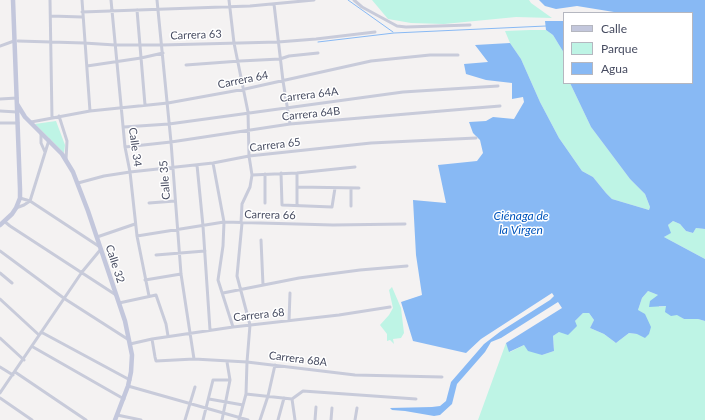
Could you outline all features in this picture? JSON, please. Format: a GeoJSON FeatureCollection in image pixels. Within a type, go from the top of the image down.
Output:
{"type":"FeatureCollection","features":[{"type":"Feature","properties":{"kind":"street"},"geometry":{"type":"LineString","coordinates":[[0,225],[12,214],[20,198],[16,41],[13,0]]}},
{"type":"Feature","properties":{"kind":"street"},"geometry":{"type":"LineString","coordinates":[[50,0],[52,118]]}},
{"type":"Feature","properties":{"kind":"street"},"geometry":{"type":"LineString","coordinates":[[82,0],[82,17],[90,111]]}},
{"type":"Feature","properties":{"kind":"street","name":"Calle 34"},"geometry":{"type":"LineString","coordinates":[[111,0],[116,62],[125,146],[130,172],[136,236],[149,296]]}},
{"type":"Feature","properties":{"kind":"street","name":"Calle 35"},"geometry":{"type":"LineString","coordinates":[[157,0],[168,103],[181,274],[194,359]]}},
{"type":"Feature","properties":{"kind":"street"},"geometry":{"type":"LineString","coordinates":[[229,0],[234,43],[245,89],[248,112],[249,156],[252,175],[250,187],[242,204],[237,276],[239,289],[250,326],[246,394],[239,419]]}},
{"type":"Feature","properties":{"kind":"street"},"geometry":{"type":"LineString","coordinates":[[277,0],[278,42],[282,81],[290,124]]}},
{"type":"Feature","properties":{"kind":"street"},"geometry":{"type":"LineString","coordinates":[[82,12],[229,7],[314,0]]}},
{"type":"Feature","properties":{"kind":"street"},"geometry":{"type":"LineString","coordinates":[[354,0],[368,11],[398,26],[470,25]]}},
{"type":"Feature","properties":{"kind":"street"},"geometry":{"type":"LineString","coordinates":[[137,10],[145,105]]}},
{"type":"Feature","properties":{"kind":"street"},"geometry":{"type":"LineString","coordinates":[[51,16],[82,17]]}},
{"type":"Feature","properties":{"kind":"street","name":"Carrera 63"},"geometry":{"type":"LineString","coordinates":[[0,46],[16,41],[115,45],[278,42],[375,32]]}},
{"type":"Feature","properties":{"kind":"street"},"geometry":{"type":"LineString","coordinates":[[87,66],[141,58],[163,53]]}},
{"type":"Feature","properties":{"kind":"street"},"geometry":{"type":"LineString","coordinates":[[186,65],[280,59],[289,56],[318,54]]}},
{"type":"Feature","properties":{"kind":"street","name":"Carrera 64"},"geometry":{"type":"LineString","coordinates":[[31,122],[90,111],[168,103],[245,89],[371,61],[430,55],[458,55]]}},
{"type":"Feature","properties":{"kind":"street","name":"Carrera 64A"},"geometry":{"type":"LineString","coordinates":[[124,127],[169,124],[403,92],[498,86]]}},
{"type":"Feature","properties":{"kind":"street"},"geometry":{"type":"LineString","coordinates":[[0,99],[17,101]]}},
{"type":"Feature","properties":{"kind":"street"},"geometry":{"type":"LineString","coordinates":[[17,101],[23,114],[49,140],[66,160]]}},
{"type":"Feature","properties":{"kind":"street","name":"Carrera 64B"},"geometry":{"type":"LineString","coordinates":[[125,146],[171,142],[290,124],[500,106]]}},
{"type":"Feature","properties":{"kind":"street"},"geometry":{"type":"LineString","coordinates":[[0,111],[17,112]]}},
{"type":"Feature","properties":{"kind":"street","name":"Calle 32"},"geometry":{"type":"LineString","coordinates":[[59,116],[67,141],[66,160],[78,184],[97,237],[125,321],[130,342],[132,355],[130,380],[115,420]]}},
{"type":"Feature","properties":{"kind":"street"},"geometry":{"type":"LineString","coordinates":[[0,122],[18,123]]}},
{"type":"Feature","properties":{"kind":"street"},"geometry":{"type":"LineString","coordinates":[[41,132],[41,143],[45,152]]}},
{"type":"Feature","properties":{"kind":"street","name":"Carrera 65"},"geometry":{"type":"LineString","coordinates":[[78,184],[104,176],[213,163],[249,156],[371,142],[476,138]]}},
{"type":"Feature","properties":{"kind":"street"},"geometry":{"type":"LineString","coordinates":[[17,206],[24,205],[30,201],[49,140]]}},
{"type":"Feature","properties":{"kind":"street"},"geometry":{"type":"LineString","coordinates":[[213,163],[224,222],[223,246],[218,280],[233,327]]}},
{"type":"Feature","properties":{"kind":"street"},"geometry":{"type":"LineString","coordinates":[[197,165],[205,251],[210,330]]}},
{"type":"Feature","properties":{"kind":"street"},"geometry":{"type":"LineString","coordinates":[[252,175],[297,173],[355,167]]}},
{"type":"Feature","properties":{"kind":"street"},"geometry":{"type":"LineString","coordinates":[[282,173],[282,205],[332,207],[335,188]]}},
{"type":"Feature","properties":{"kind":"street"},"geometry":{"type":"LineString","coordinates":[[297,173],[297,205]]}},
{"type":"Feature","properties":{"kind":"street"},"geometry":{"type":"LineString","coordinates":[[265,174],[265,203]]}},
{"type":"Feature","properties":{"kind":"street"},"geometry":{"type":"LineString","coordinates":[[297,187],[359,188]]}},
{"type":"Feature","properties":{"kind":"street"},"geometry":{"type":"LineString","coordinates":[[351,188],[351,206]]}},
{"type":"Feature","properties":{"kind":"street"},"geometry":{"type":"LineString","coordinates":[[0,393],[100,248],[30,201],[20,198]]}},
{"type":"Feature","properties":{"kind":"street"},"geometry":{"type":"LineString","coordinates":[[149,203],[175,201]]}},
{"type":"Feature","properties":{"kind":"street"},"geometry":{"type":"LineString","coordinates":[[4,221],[116,295]]}},
{"type":"Feature","properties":{"kind":"street","name":"Carrera 66"},"geometry":{"type":"LineString","coordinates":[[136,236],[224,222],[333,225],[405,224]]}},
{"type":"Feature","properties":{"kind":"street"},"geometry":{"type":"LineString","coordinates":[[97,237],[135,224]]}},
{"type":"Feature","properties":{"kind":"street"},"geometry":{"type":"LineString","coordinates":[[261,240],[263,285]]}},
{"type":"Feature","properties":{"kind":"street"},"geometry":{"type":"LineString","coordinates":[[0,251],[65,299],[130,342]]}},
{"type":"Feature","properties":{"kind":"street"},"geometry":{"type":"LineString","coordinates":[[156,255],[205,251]]}},
{"type":"Feature","properties":{"kind":"street"},"geometry":{"type":"LineString","coordinates":[[223,293],[299,278],[360,270],[407,266]]}},
{"type":"Feature","properties":{"kind":"street"},"geometry":{"type":"LineString","coordinates":[[0,273],[12,283]]}},
{"type":"Feature","properties":{"kind":"street"},"geometry":{"type":"LineString","coordinates":[[145,280],[181,274]]}},
{"type":"Feature","properties":{"kind":"street"},"geometry":{"type":"LineString","coordinates":[[289,321],[290,293]]}},
{"type":"Feature","properties":{"kind":"street"},"geometry":{"type":"LineString","coordinates":[[119,303],[155,294],[158,296],[168,336]]}},
{"type":"Feature","properties":{"kind":"street"},"geometry":{"type":"LineString","coordinates":[[0,299],[40,334],[130,380]]}},
{"type":"Feature","properties":{"kind":"street","name":"Carrera 68"},"geometry":{"type":"LineString","coordinates":[[130,342],[210,330],[390,307]]}},
{"type":"Feature","properties":{"kind":"street"},"geometry":{"type":"LineString","coordinates":[[0,338],[24,360]]}},
{"type":"Feature","properties":{"kind":"street","name":"Carrera 68A"},"geometry":{"type":"LineString","coordinates":[[152,339],[156,361],[194,359],[247,362],[355,375],[442,377]]}},
{"type":"Feature","properties":{"kind":"street"},"geometry":{"type":"LineString","coordinates":[[32,347],[124,398]]}},
{"type":"Feature","properties":{"kind":"street"},"geometry":{"type":"LineString","coordinates":[[222,420],[230,380],[228,362]]}},
{"type":"Feature","properties":{"kind":"street"},"geometry":{"type":"LineString","coordinates":[[260,420],[268,396],[275,365]]}},
{"type":"Feature","properties":{"kind":"street"},"geometry":{"type":"LineString","coordinates":[[0,367],[14,373],[86,420]]}},
{"type":"Feature","properties":{"kind":"street"},"geometry":{"type":"LineString","coordinates":[[203,420],[213,380],[230,380]]}},
{"type":"Feature","properties":{"kind":"street"},"geometry":{"type":"LineString","coordinates":[[128,386],[224,413],[239,419],[248,420]]}},
{"type":"Feature","properties":{"kind":"street"},"geometry":{"type":"LineString","coordinates":[[185,420],[195,387]]}},
{"type":"Feature","properties":{"kind":"street"},"geometry":{"type":"LineString","coordinates":[[246,394],[292,399],[303,391],[416,399]]}},
{"type":"Feature","properties":{"kind":"street"},"geometry":{"type":"LineString","coordinates":[[0,398],[32,420]]}},
{"type":"Feature","properties":{"kind":"street"},"geometry":{"type":"LineString","coordinates":[[278,420],[284,398]]}},
{"type":"Feature","properties":{"kind":"street"},"geometry":{"type":"LineString","coordinates":[[209,399],[243,405]]}},
{"type":"Feature","properties":{"kind":"street"},"geometry":{"type":"LineString","coordinates":[[292,399],[295,420]]}},
{"type":"Feature","properties":{"kind":"street"},"geometry":{"type":"LineString","coordinates":[[315,420],[316,407]]}},
{"type":"Feature","properties":{"kind":"street"},"geometry":{"type":"LineString","coordinates":[[331,420],[332,408]]}},
{"type":"Feature","properties":{"kind":"street"},"geometry":{"type":"LineString","coordinates":[[355,420],[357,408]]}},
{"type":"Feature","properties":{"kind":"street"},"geometry":{"type":"LineString","coordinates":[[117,415],[141,420]]}},
{"type":"Feature","properties":{"kind":"green space"},"geometry":{"type":"Polygon","coordinates":[[[372,0],[529,0],[552,18],[516,17],[444,24],[411,23],[388,19],[372,0]]]}},
{"type":"Feature","properties":{"kind":"green space"},"geometry":{"type":"Polygon","coordinates":[[[546,30],[553,35],[563,51],[563,84],[570,84],[591,127],[630,179],[645,194],[650,207],[649,210],[612,199],[593,177],[582,171],[559,138],[540,102],[521,59],[510,43],[505,31],[546,30]]]}},
{"type":"Feature","properties":{"kind":"green space"},"geometry":{"type":"Polygon","coordinates":[[[56,121],[65,145],[64,153],[35,124],[56,121]]]}},
{"type":"Feature","properties":{"kind":"green space"},"geometry":{"type":"Polygon","coordinates":[[[673,221],[680,224],[686,231],[693,233],[696,228],[705,229],[705,259],[664,237],[670,233],[668,225],[673,221]]]}},
{"type":"Feature","properties":{"kind":"green space"},"geometry":{"type":"Polygon","coordinates":[[[392,287],[401,308],[404,333],[401,338],[393,339],[394,344],[390,340],[387,341],[387,334],[380,325],[393,308],[389,290],[392,287]]]}},
{"type":"Feature","properties":{"kind":"green space"},"geometry":{"type":"Polygon","coordinates":[[[648,291],[658,295],[659,307],[666,306],[684,319],[698,319],[705,321],[705,420],[478,420],[506,343],[510,352],[524,345],[542,355],[554,351],[553,336],[575,321],[583,313],[589,313],[594,320],[590,328],[604,334],[616,343],[629,333],[637,334],[638,310],[642,298],[648,291]]]}},
{"type":"Feature","properties":{"kind":"water","name":"Ciénaga de la Virgen"},"geometry":{"type":"Polygon","coordinates":[[[539,0],[705,0],[705,229],[696,228],[693,233],[686,231],[680,224],[673,221],[668,225],[671,233],[664,237],[705,259],[705,321],[698,319],[684,319],[677,315],[671,316],[665,312],[666,306],[649,307],[650,301],[658,295],[648,291],[642,298],[638,310],[645,314],[651,327],[649,334],[645,338],[637,334],[629,333],[616,343],[604,334],[590,328],[594,320],[589,313],[583,313],[575,321],[577,326],[568,335],[559,332],[553,336],[554,351],[542,355],[528,351],[524,345],[509,352],[506,343],[562,308],[558,302],[501,338],[491,342],[485,352],[457,384],[452,404],[440,415],[434,416],[392,410],[390,408],[440,406],[446,401],[451,382],[484,344],[554,296],[552,293],[481,339],[466,353],[413,341],[401,302],[422,295],[416,255],[413,200],[446,203],[438,165],[477,161],[483,153],[480,140],[473,133],[469,122],[486,121],[493,117],[514,119],[524,102],[523,97],[512,99],[512,83],[486,80],[466,74],[464,64],[488,62],[475,45],[510,43],[521,59],[540,102],[559,138],[582,171],[593,177],[612,199],[649,210],[650,207],[645,194],[630,179],[591,127],[570,84],[693,84],[693,12],[614,12],[577,6],[556,9],[545,6],[539,0]]]}},
{"type":"Feature","properties":{"kind":"water"},"geometry":{"type":"Polygon","coordinates":[[[545,21],[563,21],[563,51],[553,35],[546,30],[545,21]]]}},
{"type":"Feature","properties":{"kind":"waterway"},"geometry":{"type":"LineString","coordinates":[[348,0],[393,32]]}},
{"type":"Feature","properties":{"kind":"waterway"},"geometry":{"type":"LineString","coordinates":[[318,42],[394,33],[546,26]]}}]}
